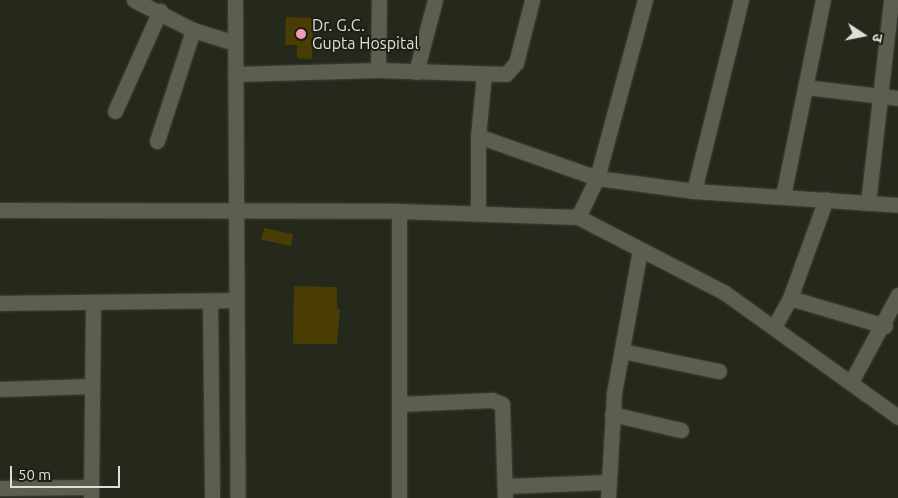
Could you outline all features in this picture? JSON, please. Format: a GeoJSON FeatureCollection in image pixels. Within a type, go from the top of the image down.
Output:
{"type":"FeatureCollection","features":[{"type":"Feature","properties":{"kind":"street"},"geometry":{"type":"LineString","coordinates":[[134,0],[160,11],[193,30],[235,43]]}},
{"type":"Feature","properties":{"kind":"street"},"geometry":{"type":"LineString","coordinates":[[235,0],[238,498]]}},
{"type":"Feature","properties":{"kind":"street"},"geometry":{"type":"LineString","coordinates":[[378,70],[380,0]]}},
{"type":"Feature","properties":{"kind":"street"},"geometry":{"type":"LineString","coordinates":[[416,72],[435,0]]}},
{"type":"Feature","properties":{"kind":"street"},"geometry":{"type":"LineString","coordinates":[[234,74],[378,70],[484,75],[506,74],[512,70],[532,0]]}},
{"type":"Feature","properties":{"kind":"street"},"geometry":{"type":"LineString","coordinates":[[578,217],[597,178],[645,0]]}},
{"type":"Feature","properties":{"kind":"street"},"geometry":{"type":"LineString","coordinates":[[694,191],[741,0]]}},
{"type":"Feature","properties":{"kind":"street"},"geometry":{"type":"LineString","coordinates":[[783,196],[822,0]]}},
{"type":"Feature","properties":{"kind":"street"},"geometry":{"type":"LineString","coordinates":[[868,203],[879,94],[891,39],[891,0]]}},
{"type":"Feature","properties":{"kind":"street"},"geometry":{"type":"LineString","coordinates":[[115,111],[160,11]]}},
{"type":"Feature","properties":{"kind":"street"},"geometry":{"type":"LineString","coordinates":[[157,141],[193,30]]}},
{"type":"Feature","properties":{"kind":"street"},"geometry":{"type":"LineString","coordinates":[[478,213],[478,136],[484,75]]}},
{"type":"Feature","properties":{"kind":"street"},"geometry":{"type":"LineString","coordinates":[[805,87],[879,94],[898,98]]}},
{"type":"Feature","properties":{"kind":"street"},"geometry":{"type":"LineString","coordinates":[[478,136],[597,178],[694,191],[898,205]]}},
{"type":"Feature","properties":{"kind":"street"},"geometry":{"type":"LineString","coordinates":[[774,327],[790,298],[826,199]]}},
{"type":"Feature","properties":{"kind":"street"},"geometry":{"type":"LineString","coordinates":[[0,210],[399,210],[578,217],[725,293],[898,417]]}},
{"type":"Feature","properties":{"kind":"street"},"geometry":{"type":"LineString","coordinates":[[399,210],[399,498]]}},
{"type":"Feature","properties":{"kind":"street"},"geometry":{"type":"LineString","coordinates":[[608,498],[612,414],[640,250]]}},
{"type":"Feature","properties":{"kind":"street"},"geometry":{"type":"LineString","coordinates":[[851,382],[884,326],[898,295]]}},
{"type":"Feature","properties":{"kind":"street"},"geometry":{"type":"LineString","coordinates":[[790,298],[884,326]]}},
{"type":"Feature","properties":{"kind":"street"},"geometry":{"type":"LineString","coordinates":[[0,303],[236,300]]}},
{"type":"Feature","properties":{"kind":"street"},"geometry":{"type":"LineString","coordinates":[[210,301],[212,498]]}},
{"type":"Feature","properties":{"kind":"street"},"geometry":{"type":"LineString","coordinates":[[0,488],[91,493],[93,302]]}},
{"type":"Feature","properties":{"kind":"street"},"geometry":{"type":"LineString","coordinates":[[622,352],[719,371]]}},
{"type":"Feature","properties":{"kind":"street"},"geometry":{"type":"LineString","coordinates":[[0,389],[91,386]]}},
{"type":"Feature","properties":{"kind":"street"},"geometry":{"type":"LineString","coordinates":[[399,404],[499,402],[506,414],[505,492],[608,482]]}},
{"type":"Feature","properties":{"kind":"street"},"geometry":{"type":"LineString","coordinates":[[612,414],[682,430]]}},
{"type":"Feature","properties":{"kind":"building"},"geometry":{"type":"Polygon","coordinates":[[[286,17],[313,18],[312,59],[297,58],[297,45],[285,45],[286,17]]]}},
{"type":"Feature","properties":{"kind":"building"},"geometry":{"type":"Polygon","coordinates":[[[264,228],[293,234],[291,246],[262,240],[264,228]]]}},
{"type":"Feature","properties":{"kind":"building"},"geometry":{"type":"Polygon","coordinates":[[[294,286],[337,287],[337,309],[340,309],[337,344],[293,344],[294,286]]]}},
{"type":"Feature","properties":{"kind":"place","name":"Dr. G.C. Gupta Hospital"},"geometry":{"type":"Point","coordinates":[301,34]}}]}
